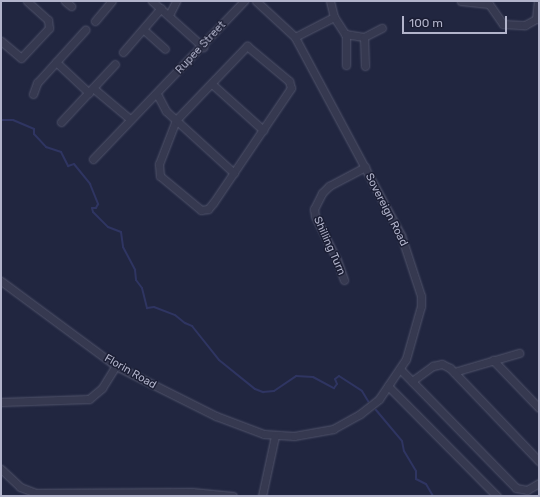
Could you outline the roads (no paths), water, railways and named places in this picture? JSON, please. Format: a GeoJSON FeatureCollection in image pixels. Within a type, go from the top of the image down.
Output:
{"type":"FeatureCollection","features":[{"type":"Feature","properties":{"kind":"street"},"geometry":{"type":"LineString","coordinates":[[1,41],[22,58],[49,28],[48,20],[27,1]]}},
{"type":"Feature","properties":{"kind":"street"},"geometry":{"type":"LineString","coordinates":[[65,1],[71,6]]}},
{"type":"Feature","properties":{"kind":"street"},"geometry":{"type":"LineString","coordinates":[[95,20],[112,1]]}},
{"type":"Feature","properties":{"kind":"street"},"geometry":{"type":"LineString","coordinates":[[152,1],[202,47]]}},
{"type":"Feature","properties":{"kind":"street"},"geometry":{"type":"LineString","coordinates":[[169,16],[176,1]]}},
{"type":"Feature","properties":{"kind":"street","name":"Rupee Street"},"geometry":{"type":"LineString","coordinates":[[93,159],[130,119],[157,94],[202,47],[244,1]]}},
{"type":"Feature","properties":{"kind":"street","name":"Sovereign Road"},"geometry":{"type":"LineString","coordinates":[[256,1],[295,37],[401,235],[421,296],[421,306],[412,341],[400,369],[371,406],[333,429],[306,435],[275,436]]}},
{"type":"Feature","properties":{"kind":"street"},"geometry":{"type":"LineString","coordinates":[[330,1],[334,16],[346,34],[346,65]]}},
{"type":"Feature","properties":{"kind":"street"},"geometry":{"type":"LineString","coordinates":[[461,1],[489,4],[504,24],[525,25],[536,19],[538,1]]}},
{"type":"Feature","properties":{"kind":"street"},"geometry":{"type":"LineString","coordinates":[[123,52],[144,30],[161,8]]}},
{"type":"Feature","properties":{"kind":"street"},"geometry":{"type":"LineString","coordinates":[[295,37],[334,16]]}},
{"type":"Feature","properties":{"kind":"street"},"geometry":{"type":"LineString","coordinates":[[346,34],[364,38],[382,28]]}},
{"type":"Feature","properties":{"kind":"street"},"geometry":{"type":"LineString","coordinates":[[33,94],[37,83],[85,30]]}},
{"type":"Feature","properties":{"kind":"street"},"geometry":{"type":"LineString","coordinates":[[144,30],[165,49]]}},
{"type":"Feature","properties":{"kind":"street"},"geometry":{"type":"LineString","coordinates":[[364,38],[365,66]]}},
{"type":"Feature","properties":{"kind":"street"},"geometry":{"type":"LineString","coordinates":[[247,46],[289,81],[291,88],[213,204],[205,210],[198,208],[164,180],[158,168],[176,120],[212,84],[247,46]]}},
{"type":"Feature","properties":{"kind":"street"},"geometry":{"type":"LineString","coordinates":[[56,62],[130,119]]}},
{"type":"Feature","properties":{"kind":"street"},"geometry":{"type":"LineString","coordinates":[[61,122],[115,64]]}},
{"type":"Feature","properties":{"kind":"street"},"geometry":{"type":"LineString","coordinates":[[212,84],[262,130]]}},
{"type":"Feature","properties":{"kind":"street"},"geometry":{"type":"LineString","coordinates":[[157,94],[166,111],[234,172]]}},
{"type":"Feature","properties":{"kind":"street","name":"Shilling Turn"},"geometry":{"type":"LineString","coordinates":[[344,280],[337,260],[314,216],[314,209],[322,192],[329,186],[365,167]]}},
{"type":"Feature","properties":{"kind":"street","name":"Florin Road"},"geometry":{"type":"LineString","coordinates":[[2,283],[116,366],[229,422],[275,436]]}},
{"type":"Feature","properties":{"kind":"street"},"geometry":{"type":"LineString","coordinates":[[454,372],[519,353]]}},
{"type":"Feature","properties":{"kind":"street"},"geometry":{"type":"LineString","coordinates":[[494,360],[539,408]]}},
{"type":"Feature","properties":{"kind":"street"},"geometry":{"type":"LineString","coordinates":[[412,381],[438,364],[446,365],[539,461]]}},
{"type":"Feature","properties":{"kind":"street"},"geometry":{"type":"LineString","coordinates":[[1,402],[89,399],[102,388],[116,366]]}},
{"type":"Feature","properties":{"kind":"street"},"geometry":{"type":"LineString","coordinates":[[400,369],[516,488],[527,490],[539,482]]}},
{"type":"Feature","properties":{"kind":"street"},"geometry":{"type":"LineString","coordinates":[[388,386],[497,496]]}},
{"type":"Feature","properties":{"kind":"street"},"geometry":{"type":"LineString","coordinates":[[262,496],[275,436]]}},
{"type":"Feature","properties":{"kind":"street"},"geometry":{"type":"LineString","coordinates":[[1,469],[28,491],[59,494],[192,492],[233,496]]}},
{"type":"Feature","properties":{"kind":"waterway"},"geometry":{"type":"LineString","coordinates":[[1,120],[13,120],[34,129],[34,134],[46,147],[61,152],[68,166],[74,164],[90,184],[98,204],[96,208],[92,208],[93,212],[108,227],[121,232],[123,247],[135,270],[136,280],[142,288],[147,308],[154,307],[175,315],[185,323],[192,326],[219,360],[255,389],[263,392],[274,391],[296,376],[313,377],[334,388],[337,384],[335,379],[339,376],[362,391],[368,401]]}},
{"type":"Feature","properties":{"kind":"waterway"},"geometry":{"type":"LineString","coordinates":[[376,410],[402,441],[404,451],[416,471],[416,479],[426,484],[433,496]]}}]}
